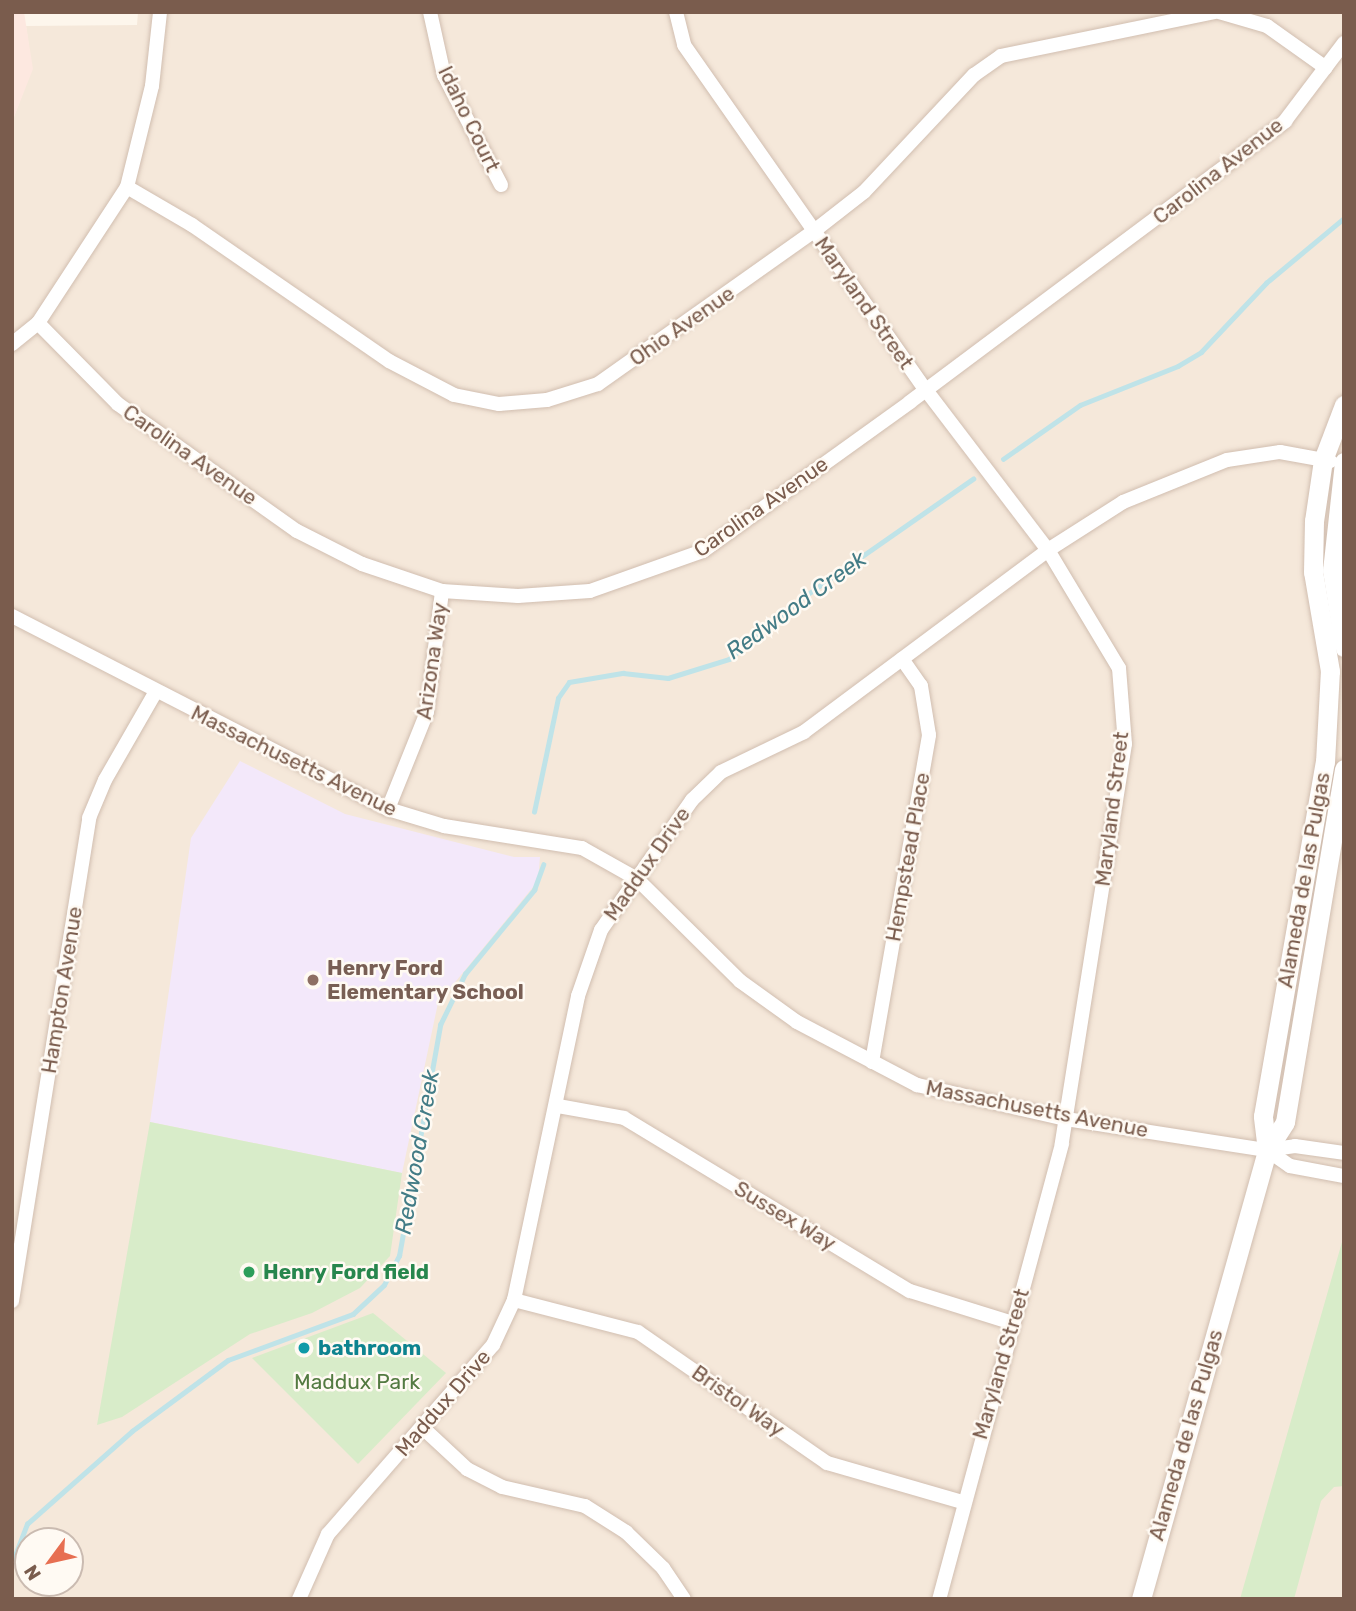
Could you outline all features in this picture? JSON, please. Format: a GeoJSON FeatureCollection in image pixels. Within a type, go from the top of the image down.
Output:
{"type":"FeatureCollection","features":[{"type":"Feature","properties":{"kind":"main road","name":"Alameda de las Pulgas"},"geometry":{"type":"LineString","coordinates":[[1267,1150],[1263,1116],[1328,725],[1329,671],[1312,572],[1323,460],[1344,405]]}},
{"type":"Feature","properties":{"kind":"main road"},"geometry":{"type":"LineString","coordinates":[[1344,462],[1332,570],[1344,647]]}},
{"type":"Feature","properties":{"kind":"main road","name":"Alameda de las Pulgas"},"geometry":{"type":"LineString","coordinates":[[1141,1599],[1267,1150],[1285,1122],[1344,769]]}},
{"type":"Feature","properties":{"kind":"street"},"geometry":{"type":"LineString","coordinates":[[12,344],[38,323],[127,187],[152,86],[160,12]]}},
{"type":"Feature","properties":{"kind":"street","name":"Idaho Court"},"geometry":{"type":"LineString","coordinates":[[430,12],[444,75],[501,185]]}},
{"type":"Feature","properties":{"kind":"street","name":"Maryland Street"},"geometry":{"type":"LineString","coordinates":[[676,12],[684,45],[926,390],[1048,550],[1119,668],[1125,744],[1066,1119],[1013,1323],[962,1502],[939,1599]]}},
{"type":"Feature","properties":{"kind":"street","name":"Ohio Avenue"},"geometry":{"type":"LineString","coordinates":[[127,187],[192,225],[389,361],[454,395],[499,404],[547,400],[598,384],[814,231],[864,191],[974,75],[1001,56],[1217,12],[1267,26],[1326,68]]}},
{"type":"Feature","properties":{"kind":"street","name":"Carolina Avenue"},"geometry":{"type":"LineString","coordinates":[[38,323],[118,404],[297,531],[362,564],[442,590],[518,596],[590,592],[665,568],[703,551],[926,390],[1229,166],[1285,121],[1344,43]]}},
{"type":"Feature","properties":{"kind":"street","name":"Maddux Drive"},"geometry":{"type":"LineString","coordinates":[[299,1599],[328,1534],[424,1429],[493,1345],[514,1300],[558,1106],[578,996],[601,930],[692,800],[721,772],[804,732],[1048,550],[1123,502],[1227,460],[1280,452],[1344,462]]}},
{"type":"Feature","properties":{"kind":"street","name":"Arizona Way"},"geometry":{"type":"LineString","coordinates":[[388,809],[427,712],[442,590]]}},
{"type":"Feature","properties":{"kind":"street","name":"Massachusetts Avenue"},"geometry":{"type":"LineString","coordinates":[[12,616],[155,693],[388,809],[444,826],[582,848],[637,879],[740,981],[797,1022],[917,1085],[1066,1119],[1267,1150],[1295,1146],[1344,1153]]}},
{"type":"Feature","properties":{"kind":"street","name":"Hempstead Place"},"geometry":{"type":"LineString","coordinates":[[872,1062],[929,735],[921,686],[902,659]]}},
{"type":"Feature","properties":{"kind":"street","name":"Hampton Avenue"},"geometry":{"type":"LineString","coordinates":[[12,1301],[89,817],[105,780],[155,693]]}},
{"type":"Feature","properties":{"kind":"street","name":"Sussex Way"},"geometry":{"type":"LineString","coordinates":[[558,1106],[624,1118],[910,1291],[1013,1323]]}},
{"type":"Feature","properties":{"kind":"street","name":"Massachusetts Avenue"},"geometry":{"type":"LineString","coordinates":[[1267,1150],[1290,1166],[1344,1176]]}},
{"type":"Feature","properties":{"kind":"street","name":"Bristol Way"},"geometry":{"type":"LineString","coordinates":[[514,1300],[638,1332],[827,1463],[962,1502]]}},
{"type":"Feature","properties":{"kind":"street"},"geometry":{"type":"LineString","coordinates":[[424,1429],[467,1469],[491,1481],[585,1506],[626,1532],[663,1568],[684,1599]]}},
{"type":"Feature","properties":{"kind":"shaded area"},"geometry":{"type":"Polygon","coordinates":[[[12,12],[24,12],[33,69],[12,122],[12,12]]]}},
{"type":"Feature","properties":{"kind":"shaded area"},"geometry":{"type":"Polygon","coordinates":[[[138,12],[1344,12],[1344,1599],[12,1599],[12,122],[32,69],[26,26],[137,25],[138,12]]]}},
{"type":"Feature","properties":{"kind":"shaded area","name":"Henry Ford Elementary School"},"geometry":{"type":"Polygon","coordinates":[[[240,761],[345,814],[514,857],[540,857],[538,881],[438,1003],[402,1173],[150,1122],[191,838],[240,761]]]}},
{"type":"Feature","properties":{"kind":"green space","name":"Henry Ford field"},"geometry":{"type":"Polygon","coordinates":[[[150,1122],[402,1173],[390,1256],[360,1288],[312,1313],[250,1334],[122,1417],[97,1425],[150,1122]]]}},
{"type":"Feature","properties":{"kind":"green space"},"geometry":{"type":"Polygon","coordinates":[[[1344,1235],[1344,1486],[1334,1487],[1321,1501],[1294,1599],[1240,1599],[1344,1235]]]}},
{"type":"Feature","properties":{"kind":"green space","name":"Maddux Park"},"geometry":{"type":"Polygon","coordinates":[[[373,1313],[446,1373],[358,1464],[252,1358],[373,1313]]]}},
{"type":"Feature","properties":{"kind":"waterway","name":"Redwood Creek"},"geometry":{"type":"LineString","coordinates":[[1003,459],[1080,405],[1178,366],[1201,352],[1266,283],[1344,218]]}},
{"type":"Feature","properties":{"kind":"waterway","name":"Redwood Creek"},"geometry":{"type":"LineString","coordinates":[[534,812],[558,698],[569,682],[623,673],[668,678],[729,659],[805,596],[973,479]]}},
{"type":"Feature","properties":{"kind":"waterway","name":"Redwood Creek"},"geometry":{"type":"LineString","coordinates":[[12,1563],[27,1524],[132,1431],[228,1360],[353,1314],[384,1285],[399,1256],[440,1025],[465,974],[534,890],[543,865]]}},
{"type":"Feature","properties":{"kind":"place","name":"Henry Ford Elementary School"},"geometry":{"type":"Point","coordinates":[313,980]}},
{"type":"Feature","properties":{"kind":"place","name":"Henry Ford field"},"geometry":{"type":"Point","coordinates":[249,1272]}},
{"type":"Feature","properties":{"kind":"place","name":"bathroom"},"geometry":{"type":"Point","coordinates":[304,1348]}}]}
